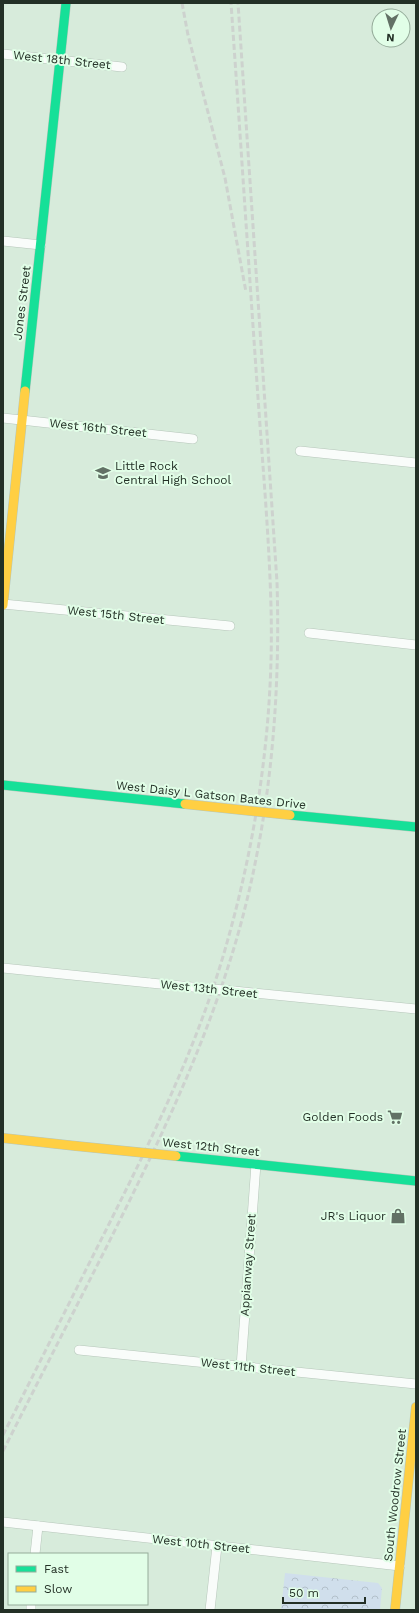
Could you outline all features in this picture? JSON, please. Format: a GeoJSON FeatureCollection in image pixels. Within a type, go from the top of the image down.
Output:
{"type":"FeatureCollection","features":[{"type":"Feature","properties":{"kind":"street","name":"Jones Street"},"geometry":{"type":"LineString","coordinates":[[3,605],[66,3]]}},
{"type":"Feature","properties":{"kind":"street","name":"West 18th Street"},"geometry":{"type":"LineString","coordinates":[[3,54],[122,67]]}},
{"type":"Feature","properties":{"kind":"street"},"geometry":{"type":"LineString","coordinates":[[3,241],[41,245]]}},
{"type":"Feature","properties":{"kind":"street","name":"West 16th Street"},"geometry":{"type":"LineString","coordinates":[[3,418],[193,439]]}},
{"type":"Feature","properties":{"kind":"street"},"geometry":{"type":"LineString","coordinates":[[300,451],[416,463]]}},
{"type":"Feature","properties":{"kind":"street","name":"West 15th Street"},"geometry":{"type":"LineString","coordinates":[[3,605],[230,626]]}},
{"type":"Feature","properties":{"kind":"street"},"geometry":{"type":"LineString","coordinates":[[309,633],[416,645]]}},
{"type":"Feature","properties":{"kind":"street","name":"West Daisy L Gatson Bates Drive"},"geometry":{"type":"LineString","coordinates":[[3,785],[416,827]]}},
{"type":"Feature","properties":{"kind":"street","name":"West 13th Street"},"geometry":{"type":"LineString","coordinates":[[3,968],[416,1009]]}},
{"type":"Feature","properties":{"kind":"street","name":"West 12th Street"},"geometry":{"type":"LineString","coordinates":[[3,1138],[416,1181]]}},
{"type":"Feature","properties":{"kind":"street","name":"Appianway Street"},"geometry":{"type":"LineString","coordinates":[[241,1366],[256,1164]]}},
{"type":"Feature","properties":{"kind":"street","name":"West 11th Street"},"geometry":{"type":"LineString","coordinates":[[79,1350],[416,1384]]}},
{"type":"Feature","properties":{"kind":"street","name":"South Woodrow Street"},"geometry":{"type":"LineString","coordinates":[[395,1610],[416,1407]]}},
{"type":"Feature","properties":{"kind":"street","name":"West 10th Street"},"geometry":{"type":"LineString","coordinates":[[3,1522],[400,1566]]}},
{"type":"Feature","properties":{"kind":"street"},"geometry":{"type":"LineString","coordinates":[[36,1553],[38,1526]]}},
{"type":"Feature","properties":{"kind":"street"},"geometry":{"type":"LineString","coordinates":[[210,1610],[217,1546]]}},
{"type":"Feature","properties":{"kind":"green space"},"geometry":{"type":"Polygon","coordinates":[[[285,1573],[378,1583],[382,1588],[380,1610],[281,1610],[285,1573]]]}},
{"type":"Feature","properties":{"kind":"railway"},"geometry":{"type":"LineString","coordinates":[[182,3],[188,35],[225,178],[246,292]]}},
{"type":"Feature","properties":{"kind":"railway"},"geometry":{"type":"LineString","coordinates":[[3,1435],[142,1158],[190,1050],[217,977],[228,939],[239,899],[256,816],[267,733],[270,691],[271,607],[267,523],[231,3]]}},
{"type":"Feature","properties":{"kind":"railway"},"geometry":{"type":"LineString","coordinates":[[3,1451],[125,1210],[158,1142],[188,1074],[216,1003],[242,920],[262,825],[274,728],[278,631],[277,582],[238,3]]}},
{"type":"Feature","properties":{"kind":"traffic: fast"},"geometry":{"type":"LineString","coordinates":[[25,391],[66,3]]}},
{"type":"Feature","properties":{"kind":"traffic: fast"},"geometry":{"type":"LineString","coordinates":[[3,785],[185,804]]}},
{"type":"Feature","properties":{"kind":"traffic: fast"},"geometry":{"type":"LineString","coordinates":[[290,815],[416,827]]}},
{"type":"Feature","properties":{"kind":"traffic: fast"},"geometry":{"type":"LineString","coordinates":[[176,1156],[416,1181]]}},
{"type":"Feature","properties":{"kind":"traffic: slow"},"geometry":{"type":"LineString","coordinates":[[3,605],[25,391]]}},
{"type":"Feature","properties":{"kind":"traffic: slow"},"geometry":{"type":"LineString","coordinates":[[185,804],[290,815]]}},
{"type":"Feature","properties":{"kind":"traffic: slow"},"geometry":{"type":"LineString","coordinates":[[3,1138],[76,1146]]}},
{"type":"Feature","properties":{"kind":"traffic: slow"},"geometry":{"type":"LineString","coordinates":[[76,1146],[176,1156]]}},
{"type":"Feature","properties":{"kind":"traffic: slow"},"geometry":{"type":"LineString","coordinates":[[395,1610],[416,1407]]}},
{"type":"Feature","properties":{"kind":"place","name":"Little Rock Central High School"},"geometry":{"type":"Point","coordinates":[103,473]}},
{"type":"Feature","properties":{"kind":"place","name":"Golden Foods"},"geometry":{"type":"Point","coordinates":[395,1117]}},
{"type":"Feature","properties":{"kind":"place","name":"JR's Liquor"},"geometry":{"type":"Point","coordinates":[398,1216]}}]}
